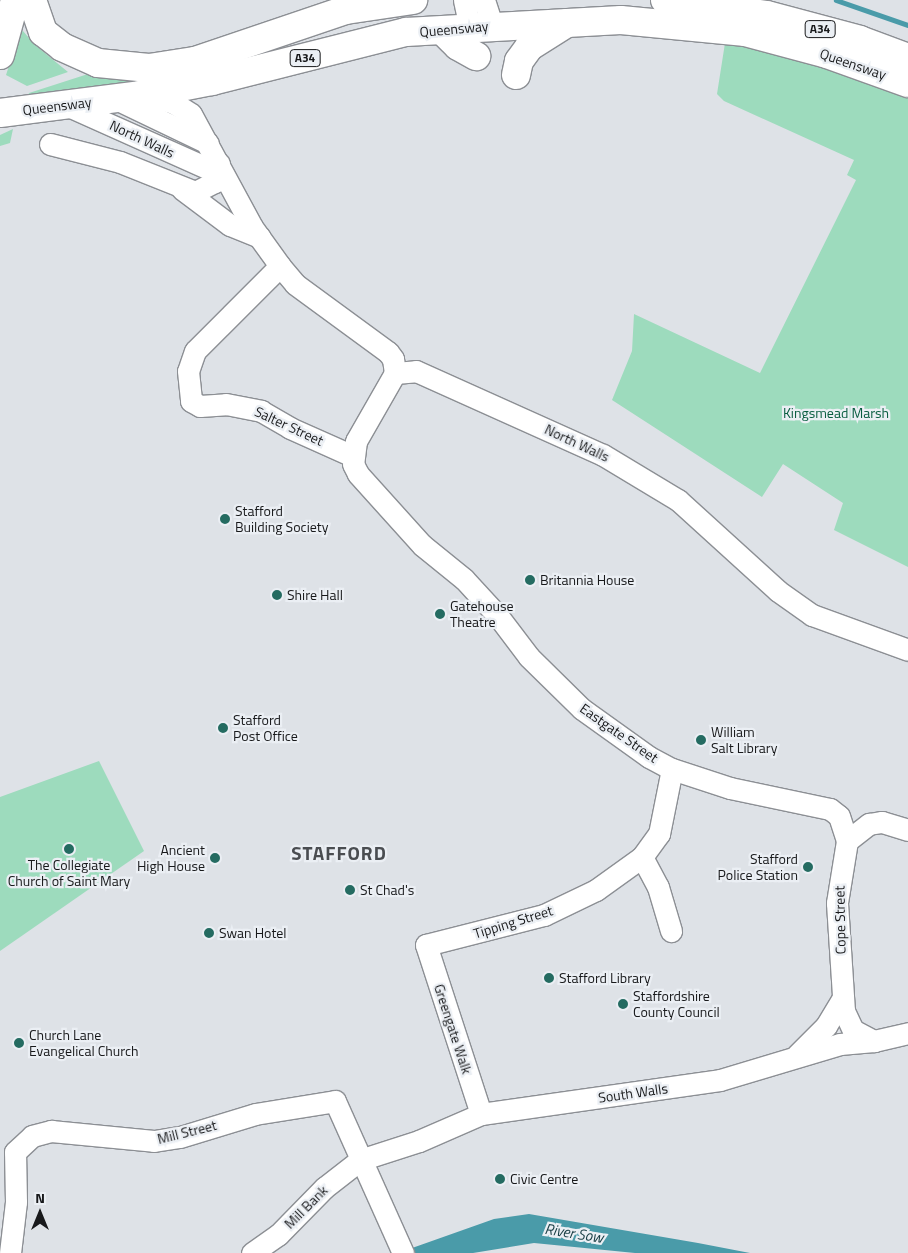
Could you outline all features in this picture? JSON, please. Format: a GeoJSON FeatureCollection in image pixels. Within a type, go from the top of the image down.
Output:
{"type":"FeatureCollection","features":[{"type":"Feature","properties":{"kind":"highway"},"geometry":{"type":"LineString","coordinates":[[0,56],[15,0]]}},
{"type":"Feature","properties":{"kind":"highway","name":"A34"},"geometry":{"type":"LineString","coordinates":[[32,0],[43,32],[62,47],[98,63],[149,68],[195,61],[338,13],[380,2],[413,0]]}},
{"type":"Feature","properties":{"kind":"highway","name":"Queensway"},"geometry":{"type":"LineString","coordinates":[[665,0],[728,18],[908,83]]}},
{"type":"Feature","properties":{"kind":"highway","name":"Queensway"},"geometry":{"type":"LineString","coordinates":[[0,113],[127,97],[212,81],[406,32],[442,30],[482,18],[568,22],[728,18],[815,27],[908,58]]}},
{"type":"Feature","properties":{"kind":"highway"},"geometry":{"type":"LineString","coordinates":[[516,75],[519,61],[529,47],[568,22]]}},
{"type":"Feature","properties":{"kind":"highway"},"geometry":{"type":"LineString","coordinates":[[442,30],[458,46],[476,56]]}},
{"type":"Feature","properties":{"kind":"street"},"geometry":{"type":"LineString","coordinates":[[464,0],[482,18]]}},
{"type":"Feature","properties":{"kind":"street"},"geometry":{"type":"LineString","coordinates":[[127,97],[172,102],[191,114],[260,237],[280,266],[295,284],[388,352],[393,359],[395,373],[356,441],[353,456]]}},
{"type":"Feature","properties":{"kind":"street","name":"North Walls"},"geometry":{"type":"LineString","coordinates":[[50,144],[80,146],[195,192],[208,188],[219,166],[66,105]]}},
{"type":"Feature","properties":{"kind":"street","name":"North Walls"},"geometry":{"type":"LineString","coordinates":[[180,187],[230,224],[260,237]]}},
{"type":"Feature","properties":{"kind":"street","name":"Salter Street"},"geometry":{"type":"LineString","coordinates":[[280,266],[195,351],[188,371],[191,401],[200,406],[226,404],[261,411],[353,456]]}},
{"type":"Feature","properties":{"kind":"street","name":"North Walls"},"geometry":{"type":"LineString","coordinates":[[395,373],[416,371],[603,454],[678,500],[778,591],[812,615],[908,650]]}},
{"type":"Feature","properties":{"kind":"street","name":"Eastgate Street"},"geometry":{"type":"LineString","coordinates":[[353,456],[358,474],[422,545],[464,579],[529,657],[582,709],[649,757],[672,769],[730,788],[830,809],[843,824],[847,841]]}},
{"type":"Feature","properties":{"kind":"street","name":"Tipping Street"},"geometry":{"type":"LineString","coordinates":[[426,945],[544,914],[596,890],[642,857],[660,834],[672,769]]}},
{"type":"Feature","properties":{"kind":"street"},"geometry":{"type":"LineString","coordinates":[[847,841],[869,824],[882,822],[908,830]]}},
{"type":"Feature","properties":{"kind":"street","name":"Cope Street"},"geometry":{"type":"LineString","coordinates":[[847,841],[837,903],[842,999],[848,1022],[860,1034],[874,1041]]}},
{"type":"Feature","properties":{"kind":"street"},"geometry":{"type":"LineString","coordinates":[[642,857],[658,887],[672,932]]}},
{"type":"Feature","properties":{"kind":"street","name":"Greengate Walk"},"geometry":{"type":"LineString","coordinates":[[426,945],[481,1114]]}},
{"type":"Feature","properties":{"kind":"street"},"geometry":{"type":"LineString","coordinates":[[791,1060],[812,1043],[842,999]]}},
{"type":"Feature","properties":{"kind":"street","name":"South Walls"},"geometry":{"type":"LineString","coordinates":[[360,1160],[419,1141],[481,1114],[720,1080],[840,1044],[874,1041],[908,1033]]}},
{"type":"Feature","properties":{"kind":"street","name":"Mill Street"},"geometry":{"type":"LineString","coordinates":[[7,1148],[32,1136],[51,1131],[154,1141],[255,1114],[335,1102],[360,1160]]}},
{"type":"Feature","properties":{"kind":"street"},"geometry":{"type":"LineString","coordinates":[[7,1148],[16,1202],[10,1253]]}},
{"type":"Feature","properties":{"kind":"street"},"geometry":{"type":"LineString","coordinates":[[360,1160],[403,1251]]}},
{"type":"Feature","properties":{"kind":"street","name":"Mill Bank"},"geometry":{"type":"LineString","coordinates":[[252,1253],[278,1236],[324,1188],[360,1160]]}},
{"type":"Feature","properties":{"kind":"green space"},"geometry":{"type":"Polygon","coordinates":[[[23,31],[35,45],[68,72],[27,86],[6,75],[20,32],[23,31]]]}},
{"type":"Feature","properties":{"kind":"green space","name":"Kingsmead Marsh"},"geometry":{"type":"Polygon","coordinates":[[[725,43],[908,48],[908,567],[834,530],[843,503],[783,464],[762,497],[612,400],[632,351],[634,314],[760,373],[856,180],[847,175],[854,160],[724,101],[717,94],[725,43]]]}},
{"type":"Feature","properties":{"kind":"green space"},"geometry":{"type":"Polygon","coordinates":[[[88,74],[133,81],[167,81],[27,97],[29,93],[88,74]]]}},
{"type":"Feature","properties":{"kind":"green space"},"geometry":{"type":"Polygon","coordinates":[[[13,129],[10,143],[0,146],[0,135],[13,129]]]}},
{"type":"Feature","properties":{"kind":"green space"},"geometry":{"type":"Polygon","coordinates":[[[99,761],[144,851],[0,951],[0,797],[99,761]]]}},
{"type":"Feature","properties":{"kind":"water","name":"River Sow"},"geometry":{"type":"Polygon","coordinates":[[[529,1214],[750,1253],[635,1253],[534,1243],[473,1253],[398,1253],[494,1219],[529,1214]]]}},
{"type":"Feature","properties":{"kind":"waterway"},"geometry":{"type":"LineString","coordinates":[[836,0],[908,25]]}},
{"type":"Feature","properties":{"kind":"place","name":"Stafford Building Society"},"geometry":{"type":"Point","coordinates":[225,519]}},
{"type":"Feature","properties":{"kind":"place","name":"Britannia House"},"geometry":{"type":"Point","coordinates":[530,580]}},
{"type":"Feature","properties":{"kind":"place","name":"Shire Hall"},"geometry":{"type":"Point","coordinates":[277,595]}},
{"type":"Feature","properties":{"kind":"place","name":"Gatehouse Theatre"},"geometry":{"type":"Point","coordinates":[440,614]}},
{"type":"Feature","properties":{"kind":"place","name":"Stafford Post Office"},"geometry":{"type":"Point","coordinates":[223,728]}},
{"type":"Feature","properties":{"kind":"place","name":"William Salt Library"},"geometry":{"type":"Point","coordinates":[701,740]}},
{"type":"Feature","properties":{"kind":"place","name":"The Collegiate Church of Saint Mary"},"geometry":{"type":"Point","coordinates":[69,849]}},
{"type":"Feature","properties":{"kind":"place","name":"Ancient High House"},"geometry":{"type":"Point","coordinates":[215,858]}},
{"type":"Feature","properties":{"kind":"place","name":"Stafford Police Station"},"geometry":{"type":"Point","coordinates":[808,867]}},
{"type":"Feature","properties":{"kind":"place","name":"St Chad's"},"geometry":{"type":"Point","coordinates":[350,890]}},
{"type":"Feature","properties":{"kind":"place","name":"Swan Hotel"},"geometry":{"type":"Point","coordinates":[209,933]}},
{"type":"Feature","properties":{"kind":"place","name":"Stafford Library"},"geometry":{"type":"Point","coordinates":[549,978]}},
{"type":"Feature","properties":{"kind":"place","name":"Staffordshire County Council"},"geometry":{"type":"Point","coordinates":[623,1004]}},
{"type":"Feature","properties":{"kind":"place","name":"Church Lane Evangelical Church"},"geometry":{"type":"Point","coordinates":[19,1043]}},
{"type":"Feature","properties":{"kind":"place","name":"Civic Centre"},"geometry":{"type":"Point","coordinates":[500,1179]}},
{"type":"Feature","properties":{"kind":"district","name":"STAFFORD"},"geometry":{"type":"Point","coordinates":[339,853]}}]}
